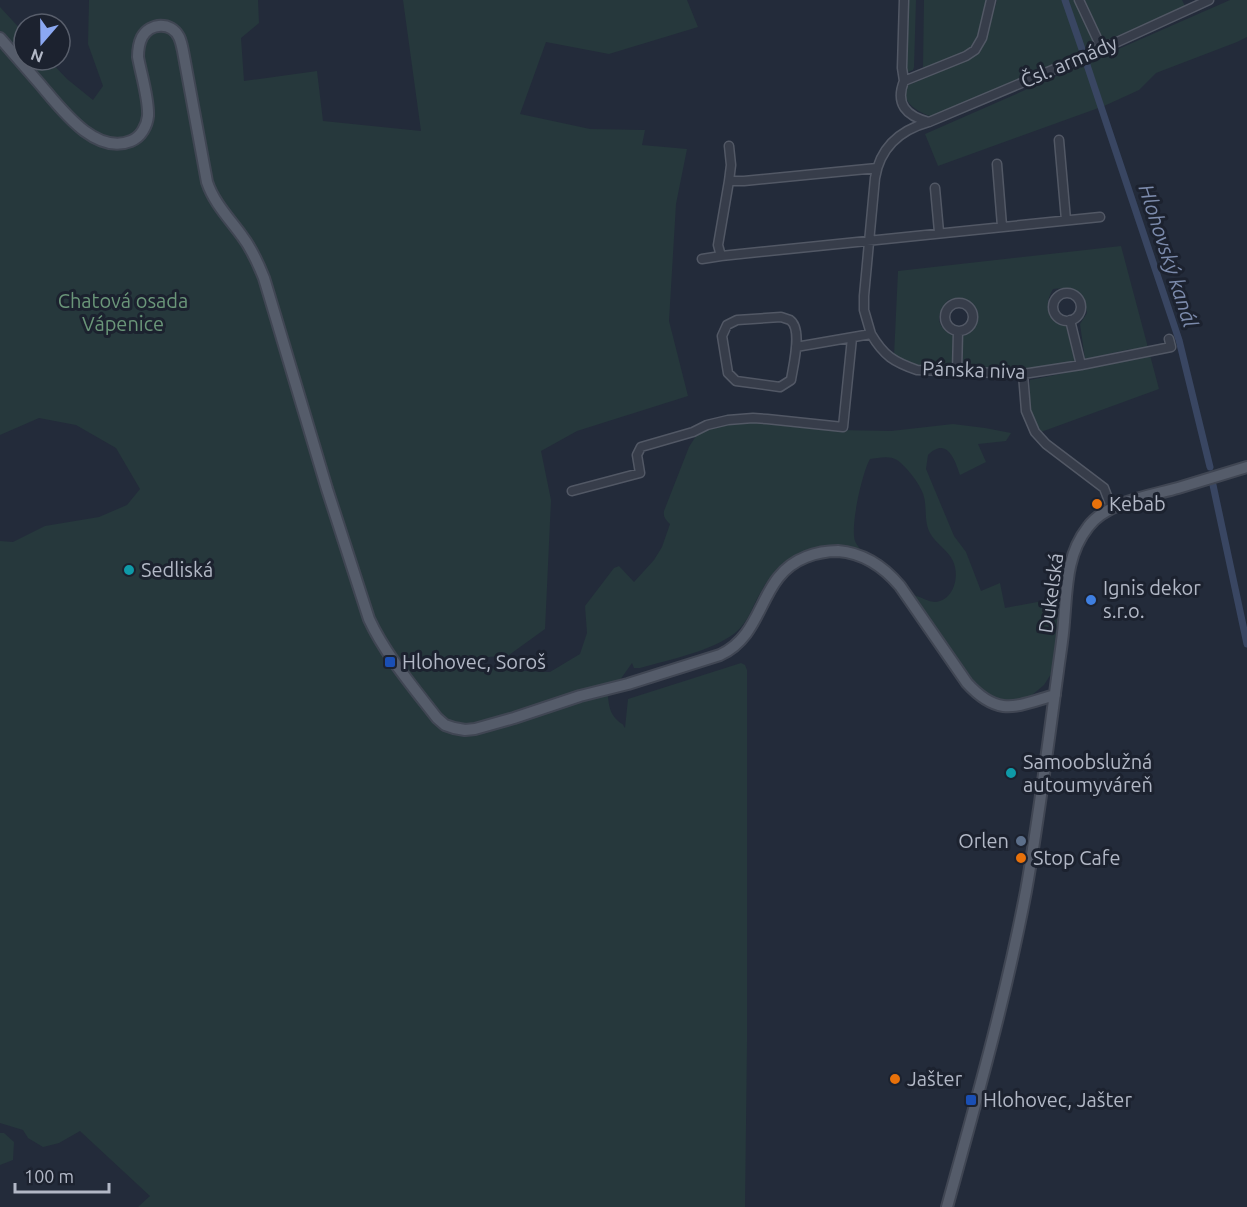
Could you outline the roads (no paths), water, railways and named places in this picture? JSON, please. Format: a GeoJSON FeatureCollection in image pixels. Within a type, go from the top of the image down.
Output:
{"type":"FeatureCollection","features":[{"type":"Feature","properties":{"kind":"main road"},"geometry":{"type":"LineString","coordinates":[[0,38],[78,126],[101,140],[121,143],[138,136],[147,120],[148,109],[138,58],[141,40],[147,31],[156,26],[168,26],[177,34],[183,51],[207,182],[214,200],[254,253],[264,278],[365,609],[386,649],[437,718],[445,725],[465,730],[493,725],[580,696],[628,684],[725,653],[738,644],[748,632],[770,588],[782,571],[802,559],[826,551],[856,555],[875,563],[887,572],[900,586],[968,682],[988,701],[1005,707],[1016,707],[1055,695]]}},
{"type":"Feature","properties":{"kind":"main road","name":"Dukelská"},"geometry":{"type":"LineString","coordinates":[[947,1207],[989,1055],[1018,932],[1038,821],[1064,625],[1068,573],[1072,556],[1090,523],[1100,515],[1133,500],[1247,466]]}},
{"type":"Feature","properties":{"kind":"street"},"geometry":{"type":"LineString","coordinates":[[904,0],[902,68],[904,81],[900,92],[901,103],[918,119],[929,122]]}},
{"type":"Feature","properties":{"kind":"street"},"geometry":{"type":"LineString","coordinates":[[904,81],[966,56],[975,50],[982,38],[992,0]]}},
{"type":"Feature","properties":{"kind":"street"},"geometry":{"type":"LineString","coordinates":[[1079,0],[1102,48]]}},
{"type":"Feature","properties":{"kind":"street","name":"Čsl. armády"},"geometry":{"type":"LineString","coordinates":[[906,131],[1102,48],[1189,4],[1209,0]]}},
{"type":"Feature","properties":{"kind":"street"},"geometry":{"type":"LineString","coordinates":[[796,347],[871,334],[864,310],[864,296],[877,168],[888,146],[906,131],[909,123],[908,112]]}},
{"type":"Feature","properties":{"kind":"street"},"geometry":{"type":"LineString","coordinates":[[1059,140],[1066,220]]}},
{"type":"Feature","properties":{"kind":"street"},"geometry":{"type":"LineString","coordinates":[[721,256],[718,245],[731,165],[729,146]]}},
{"type":"Feature","properties":{"kind":"street"},"geometry":{"type":"LineString","coordinates":[[997,164],[1002,226]]}},
{"type":"Feature","properties":{"kind":"street"},"geometry":{"type":"LineString","coordinates":[[729,181],[877,168]]}},
{"type":"Feature","properties":{"kind":"street"},"geometry":{"type":"LineString","coordinates":[[935,188],[939,232]]}},
{"type":"Feature","properties":{"kind":"street"},"geometry":{"type":"LineString","coordinates":[[702,259],[939,232],[1100,217]]}},
{"type":"Feature","properties":{"kind":"street"},"geometry":{"type":"LineString","coordinates":[[781,317],[791,321],[797,330],[796,347],[791,380],[780,387],[736,381],[728,373],[722,336],[728,325],[737,320],[781,317]]}},
{"type":"Feature","properties":{"kind":"street"},"geometry":{"type":"LineString","coordinates":[[1070,320],[1081,365]]}},
{"type":"Feature","properties":{"kind":"street"},"geometry":{"type":"LineString","coordinates":[[957,373],[958,332]]}},
{"type":"Feature","properties":{"kind":"street","name":"Pánska niva"},"geometry":{"type":"LineString","coordinates":[[871,334],[878,347],[888,357],[917,370],[1023,375],[1171,347],[1169,339]]}},
{"type":"Feature","properties":{"kind":"street"},"geometry":{"type":"LineString","coordinates":[[572,491],[640,473],[637,454],[641,447],[693,432],[712,423],[753,418],[843,427],[852,338]]}},
{"type":"Feature","properties":{"kind":"street"},"geometry":{"type":"LineString","coordinates":[[1023,375],[1026,411],[1030,425],[1046,444],[1104,488],[1112,509]]}},
{"type":"Feature","properties":{"kind":"waterway","name":"Hlohovský kanál"},"geometry":{"type":"LineString","coordinates":[[1065,0],[1083,52]]}},
{"type":"Feature","properties":{"kind":"waterway","name":"Hlohovský kanál"},"geometry":{"type":"LineString","coordinates":[[1085,59],[1179,340],[1210,467]]}},
{"type":"Feature","properties":{"kind":"waterway","name":"Hlohovský kanál"},"geometry":{"type":"LineString","coordinates":[[1213,485],[1247,644]]}},
{"type":"Feature","properties":{"kind":"place","name":"Kebab"},"geometry":{"type":"Point","coordinates":[1097,504]}},
{"type":"Feature","properties":{"kind":"place","name":"Sedliská"},"geometry":{"type":"Point","coordinates":[129,570]}},
{"type":"Feature","properties":{"kind":"place","name":"Ignis dekor s.r.o."},"geometry":{"type":"Point","coordinates":[1091,600]}},
{"type":"Feature","properties":{"kind":"place","name":"Hlohovec, Soroš"},"geometry":{"type":"Point","coordinates":[390,662]}},
{"type":"Feature","properties":{"kind":"place","name":"Samoobslužná autoumyváreň"},"geometry":{"type":"Point","coordinates":[1011,773]}},
{"type":"Feature","properties":{"kind":"place","name":"Orlen"},"geometry":{"type":"Point","coordinates":[1021,841]}},
{"type":"Feature","properties":{"kind":"place","name":"Stop Cafe"},"geometry":{"type":"Point","coordinates":[1021,858]}},
{"type":"Feature","properties":{"kind":"place","name":"Jašter"},"geometry":{"type":"Point","coordinates":[895,1079]}},
{"type":"Feature","properties":{"kind":"place","name":"Hlohovec, Jašter"},"geometry":{"type":"Point","coordinates":[971,1100]}},
{"type":"Feature","properties":{"kind":"park label","name":"Chatová osada Vápenice"},"geometry":{"type":"Point","coordinates":[123,312]}}]}
